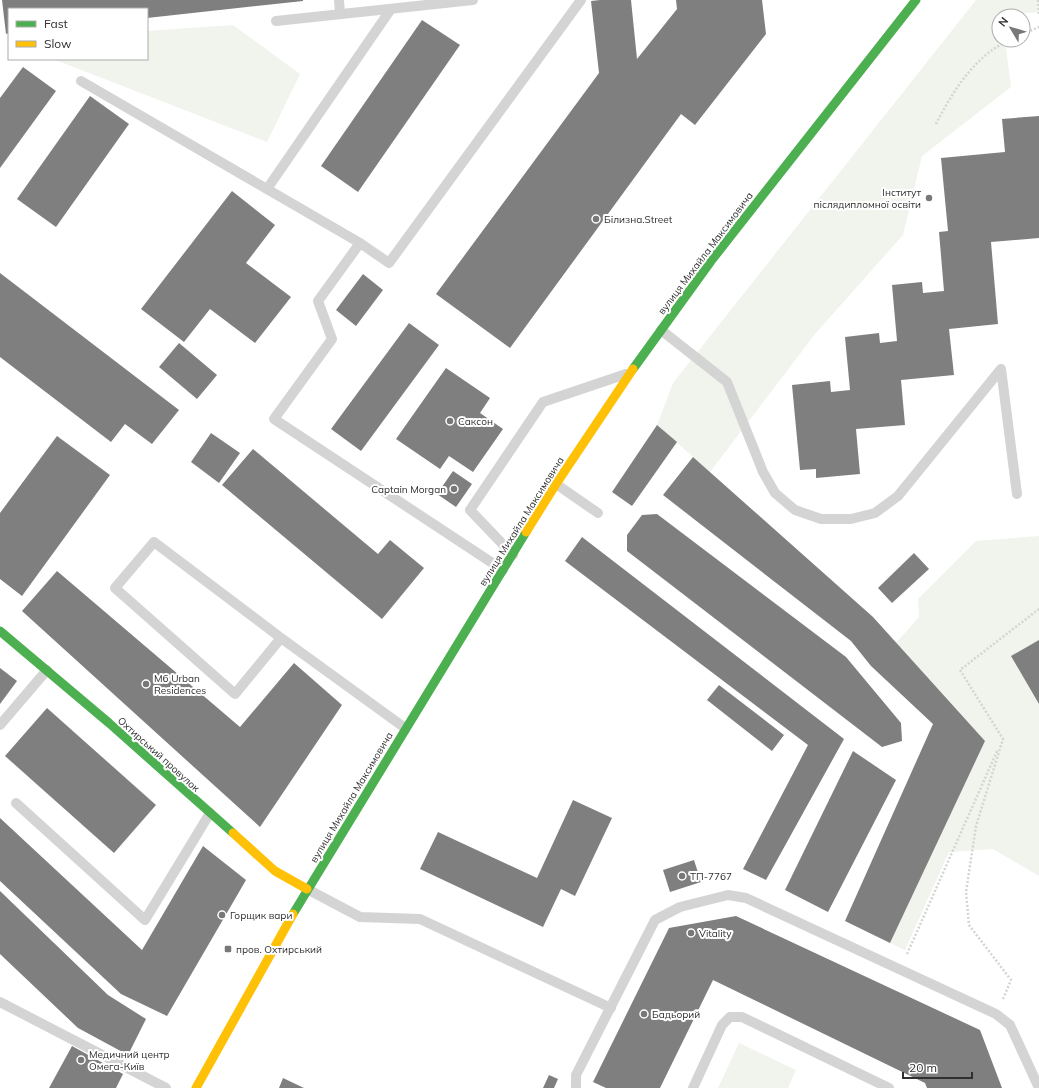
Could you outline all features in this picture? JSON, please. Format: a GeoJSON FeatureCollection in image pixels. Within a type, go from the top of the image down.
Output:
{"type":"FeatureCollection","features":[{"type":"Feature","properties":{"kind":"main road","name":"вулиця Михайла Максимовича"},"geometry":{"type":"LineString","coordinates":[[196,1088],[307,889],[556,484],[630,373],[711,261],[916,0]]}},
{"type":"Feature","properties":{"kind":"main road","name":"Охтирський провулок"},"geometry":{"type":"LineString","coordinates":[[0,631],[275,871],[307,889]]}},
{"type":"Feature","properties":{"kind":"lane"},"geometry":{"type":"LineString","coordinates":[[339,0],[340,14]]}},
{"type":"Feature","properties":{"kind":"lane"},"geometry":{"type":"LineString","coordinates":[[276,20],[473,0]]}},
{"type":"Feature","properties":{"kind":"lane"},"geometry":{"type":"LineString","coordinates":[[81,81],[360,243],[389,263],[581,0]]}},
{"type":"Feature","properties":{"kind":"lane"},"geometry":{"type":"LineString","coordinates":[[267,189],[391,8]]}},
{"type":"Feature","properties":{"kind":"lane"},"geometry":{"type":"LineString","coordinates":[[360,243],[318,301],[332,339],[274,419],[503,570]]}},
{"type":"Feature","properties":{"kind":"lane"},"geometry":{"type":"LineString","coordinates":[[661,330],[727,382],[763,472],[775,493],[795,510],[822,519],[851,519],[874,513],[898,496],[1001,370],[1018,494]]}},
{"type":"Feature","properties":{"kind":"lane"},"geometry":{"type":"LineString","coordinates":[[513,555],[470,510],[542,402],[630,373]]}},
{"type":"Feature","properties":{"kind":"lane"},"geometry":{"type":"LineString","coordinates":[[556,484],[598,513]]}},
{"type":"Feature","properties":{"kind":"lane"},"geometry":{"type":"LineString","coordinates":[[281,638],[235,694],[115,588],[154,542],[281,638],[405,728]]}},
{"type":"Feature","properties":{"kind":"lane"},"geometry":{"type":"LineString","coordinates":[[0,725],[46,670]]}},
{"type":"Feature","properties":{"kind":"lane"},"geometry":{"type":"LineString","coordinates":[[16,804],[145,920],[210,813]]}},
{"type":"Feature","properties":{"kind":"lane"},"geometry":{"type":"LineString","coordinates":[[307,889],[360,917],[420,919],[611,1008]]}},
{"type":"Feature","properties":{"kind":"lane"},"geometry":{"type":"LineString","coordinates":[[576,1088],[576,1075],[655,920],[680,907],[728,895],[746,898],[996,1014],[1010,1025],[1039,1088]]}},
{"type":"Feature","properties":{"kind":"lane"},"geometry":{"type":"LineString","coordinates":[[0,1002],[166,1088]]}},
{"type":"Feature","properties":{"kind":"lane"},"geometry":{"type":"LineString","coordinates":[[693,1088],[722,1026],[730,1017],[742,1017],[889,1088]]}},
{"type":"Feature","properties":{"kind":"path"},"geometry":{"type":"LineString","coordinates":[[1038,0],[1039,14]]}},
{"type":"Feature","properties":{"kind":"path"},"geometry":{"type":"LineString","coordinates":[[936,124],[951,96],[972,68],[995,48]]}},
{"type":"Feature","properties":{"kind":"path"},"geometry":{"type":"LineString","coordinates":[[996,1014],[1011,980],[969,925],[966,892],[976,826],[1003,739],[960,670],[1039,609]]}},
{"type":"Feature","properties":{"kind":"path"},"geometry":{"type":"LineString","coordinates":[[900,969],[1003,739]]}},
{"type":"Feature","properties":{"kind":"shaded area"},"geometry":{"type":"Polygon","coordinates":[[[976,0],[1039,0],[1039,12],[1031,13],[1031,8],[991,8],[991,48],[1006,48],[1011,87],[922,156],[903,235],[815,334],[710,472],[657,425],[673,383],[976,0]]]}},
{"type":"Feature","properties":{"kind":"shaded area"},"geometry":{"type":"Polygon","coordinates":[[[233,25],[300,74],[267,142],[56,60],[148,60],[148,31],[233,25]]]}},
{"type":"Feature","properties":{"kind":"shaded area"},"geometry":{"type":"Polygon","coordinates":[[[1039,536],[1039,876],[993,849],[949,852],[905,950],[890,943],[985,741],[896,643],[919,617],[918,599],[976,541],[1039,536]]]}},
{"type":"Feature","properties":{"kind":"shaded area"},"geometry":{"type":"Polygon","coordinates":[[[739,1043],[796,1070],[788,1088],[718,1088],[739,1043]]]}},
{"type":"Feature","properties":{"kind":"building"},"geometry":{"type":"Polygon","coordinates":[[[2,0],[303,0],[148,18],[148,8],[8,8],[8,33],[6,34],[2,0]]]}},
{"type":"Feature","properties":{"kind":"building"},"geometry":{"type":"Polygon","coordinates":[[[631,0],[637,59],[677,9],[676,0],[762,0],[766,34],[695,125],[681,114],[510,348],[436,294],[599,73],[591,1],[631,0]]]}},
{"type":"Feature","properties":{"kind":"building"},"geometry":{"type":"Polygon","coordinates":[[[422,20],[460,45],[358,192],[321,166],[422,20]]]}},
{"type":"Feature","properties":{"kind":"building"},"geometry":{"type":"Polygon","coordinates":[[[23,67],[56,91],[0,168],[0,98],[23,67]]]}},
{"type":"Feature","properties":{"kind":"building"},"geometry":{"type":"Polygon","coordinates":[[[90,96],[129,124],[56,227],[17,199],[90,96]]]}},
{"type":"Feature","properties":{"kind":"building"},"geometry":{"type":"Polygon","coordinates":[[[1039,116],[1039,238],[991,242],[998,324],[949,329],[954,375],[901,380],[905,425],[856,429],[860,474],[816,478],[816,469],[800,470],[792,385],[830,381],[831,392],[850,390],[845,337],[879,333],[880,343],[897,341],[892,285],[922,282],[923,293],[944,291],[939,232],[948,231],[941,158],[1005,152],[1002,119],[1039,116]]]}},
{"type":"Feature","properties":{"kind":"building"},"geometry":{"type":"Polygon","coordinates":[[[232,191],[275,225],[246,263],[291,297],[255,343],[210,309],[184,342],[141,309],[232,191]]]}},
{"type":"Feature","properties":{"kind":"building"},"geometry":{"type":"Polygon","coordinates":[[[0,273],[179,410],[152,444],[125,424],[111,442],[0,357],[0,273]]]}},
{"type":"Feature","properties":{"kind":"building"},"geometry":{"type":"Polygon","coordinates":[[[363,274],[383,290],[356,326],[336,310],[363,274]]]}},
{"type":"Feature","properties":{"kind":"building"},"geometry":{"type":"Polygon","coordinates":[[[409,323],[439,345],[361,451],[331,429],[409,323]]]}},
{"type":"Feature","properties":{"kind":"building"},"geometry":{"type":"Polygon","coordinates":[[[179,343],[217,375],[197,399],[159,367],[179,343]]]}},
{"type":"Feature","properties":{"kind":"building","name":"Саксон"},"geometry":{"type":"Polygon","coordinates":[[[446,368],[490,398],[480,413],[503,429],[473,472],[449,456],[440,469],[396,439],[446,368]]]}},
{"type":"Feature","properties":{"kind":"building"},"geometry":{"type":"Polygon","coordinates":[[[657,425],[677,442],[632,506],[612,492],[657,425]]]}},
{"type":"Feature","properties":{"kind":"building"},"geometry":{"type":"Polygon","coordinates":[[[211,433],[240,453],[219,483],[191,462],[211,433]]]}},
{"type":"Feature","properties":{"kind":"building"},"geometry":{"type":"Polygon","coordinates":[[[57,436],[110,475],[22,596],[0,579],[0,513],[57,436]]]}},
{"type":"Feature","properties":{"kind":"building"},"geometry":{"type":"Polygon","coordinates":[[[253,449],[378,554],[390,540],[424,568],[382,619],[222,485],[253,449]]]}},
{"type":"Feature","properties":{"kind":"building"},"geometry":{"type":"Polygon","coordinates":[[[693,457],[873,617],[985,741],[890,943],[845,921],[933,724],[871,666],[851,641],[663,495],[693,457]]]}},
{"type":"Feature","properties":{"kind":"building","name":"Captain Morgan"},"geometry":{"type":"Polygon","coordinates":[[[453,471],[472,484],[456,507],[437,494],[453,471]]]}},
{"type":"Feature","properties":{"kind":"building"},"geometry":{"type":"Polygon","coordinates":[[[657,514],[846,657],[901,723],[902,741],[882,747],[627,551],[627,535],[642,515],[657,514]]]}},
{"type":"Feature","properties":{"kind":"building"},"geometry":{"type":"Polygon","coordinates":[[[582,537],[844,739],[766,880],[743,869],[808,745],[565,561],[582,537]]]}},
{"type":"Feature","properties":{"kind":"building"},"geometry":{"type":"Polygon","coordinates":[[[914,553],[929,569],[892,603],[878,588],[914,553]]]}},
{"type":"Feature","properties":{"kind":"building","name":"M6 Urban Residences"},"geometry":{"type":"Polygon","coordinates":[[[57,571],[240,727],[294,663],[342,705],[260,827],[22,611],[57,571]]]}},
{"type":"Feature","properties":{"kind":"building"},"geometry":{"type":"Polygon","coordinates":[[[1039,640],[1039,704],[1011,656],[1039,640]]]}},
{"type":"Feature","properties":{"kind":"building"},"geometry":{"type":"Polygon","coordinates":[[[0,668],[17,681],[0,704],[0,668]]]}},
{"type":"Feature","properties":{"kind":"building"},"geometry":{"type":"Polygon","coordinates":[[[719,685],[784,735],[772,751],[707,700],[719,685]]]}},
{"type":"Feature","properties":{"kind":"building"},"geometry":{"type":"Polygon","coordinates":[[[47,708],[156,805],[114,853],[5,756],[47,708]]]}},
{"type":"Feature","properties":{"kind":"building"},"geometry":{"type":"Polygon","coordinates":[[[853,751],[896,780],[828,912],[785,890],[853,751]]]}},
{"type":"Feature","properties":{"kind":"building"},"geometry":{"type":"Polygon","coordinates":[[[573,800],[612,818],[575,896],[561,889],[543,927],[420,869],[438,832],[537,878],[573,800]]]}},
{"type":"Feature","properties":{"kind":"building"},"geometry":{"type":"Polygon","coordinates":[[[0,818],[142,950],[203,846],[246,880],[167,1016],[121,994],[0,881],[0,818]]]}},
{"type":"Feature","properties":{"kind":"building","name":"ТП-7767"},"geometry":{"type":"Polygon","coordinates":[[[694,860],[701,882],[670,892],[663,870],[694,860]]]}},
{"type":"Feature","properties":{"kind":"building"},"geometry":{"type":"Polygon","coordinates":[[[0,891],[108,995],[146,1019],[128,1055],[78,1028],[0,954],[0,891]]]}},
{"type":"Feature","properties":{"kind":"building"},"geometry":{"type":"Polygon","coordinates":[[[736,916],[980,1030],[1002,1088],[927,1088],[925,1083],[713,980],[660,1088],[606,1088],[593,1082],[669,928],[736,916]]]}},
{"type":"Feature","properties":{"kind":"building","name":"Медичний центр Омега-Київ"},"geometry":{"type":"Polygon","coordinates":[[[72,1046],[123,1074],[116,1088],[49,1088],[72,1046]]]}},
{"type":"Feature","properties":{"kind":"building"},"geometry":{"type":"Polygon","coordinates":[[[549,1075],[558,1079],[554,1088],[543,1088],[549,1075]]]}},
{"type":"Feature","properties":{"kind":"building"},"geometry":{"type":"Polygon","coordinates":[[[283,1078],[304,1088],[279,1088],[283,1078]]]}},
{"type":"Feature","properties":{"kind":"traffic: fast"},"geometry":{"type":"LineString","coordinates":[[633,369],[711,261],[916,0]]}},
{"type":"Feature","properties":{"kind":"traffic: fast"},"geometry":{"type":"LineString","coordinates":[[293,914],[526,532]]}},
{"type":"Feature","properties":{"kind":"traffic: fast"},"geometry":{"type":"LineString","coordinates":[[0,631],[109,723],[233,833]]}},
{"type":"Feature","properties":{"kind":"traffic: slow"},"geometry":{"type":"LineString","coordinates":[[526,532],[556,484],[633,369]]}},
{"type":"Feature","properties":{"kind":"traffic: slow"},"geometry":{"type":"LineString","coordinates":[[233,833],[275,871],[307,889]]}},
{"type":"Feature","properties":{"kind":"traffic: slow"},"geometry":{"type":"LineString","coordinates":[[196,1088],[293,914]]}},
{"type":"Feature","properties":{"kind":"place","name":"Інститут післядипломної освіти"},"geometry":{"type":"Point","coordinates":[929,198]}},
{"type":"Feature","properties":{"kind":"place","name":"Білизна.Street"},"geometry":{"type":"Point","coordinates":[596,219]}},
{"type":"Feature","properties":{"kind":"place","name":"Саксон"},"geometry":{"type":"Point","coordinates":[450,421]}},
{"type":"Feature","properties":{"kind":"place","name":"Captain Morgan"},"geometry":{"type":"Point","coordinates":[454,489]}},
{"type":"Feature","properties":{"kind":"place","name":"M6 Urban Residences"},"geometry":{"type":"Point","coordinates":[146,684]}},
{"type":"Feature","properties":{"kind":"place","name":"ТП-7767"},"geometry":{"type":"Point","coordinates":[682,876]}},
{"type":"Feature","properties":{"kind":"place","name":"Горщик вари"},"geometry":{"type":"Point","coordinates":[222,915]}},
{"type":"Feature","properties":{"kind":"place","name":"Vitality"},"geometry":{"type":"Point","coordinates":[691,933]}},
{"type":"Feature","properties":{"kind":"place","name":"пров. Охтирський"},"geometry":{"type":"Point","coordinates":[228,949]}},
{"type":"Feature","properties":{"kind":"place","name":"Бадьорий"},"geometry":{"type":"Point","coordinates":[644,1014]}},
{"type":"Feature","properties":{"kind":"place","name":"Медичний центр Омега-Київ"},"geometry":{"type":"Point","coordinates":[81,1060]}}]}
